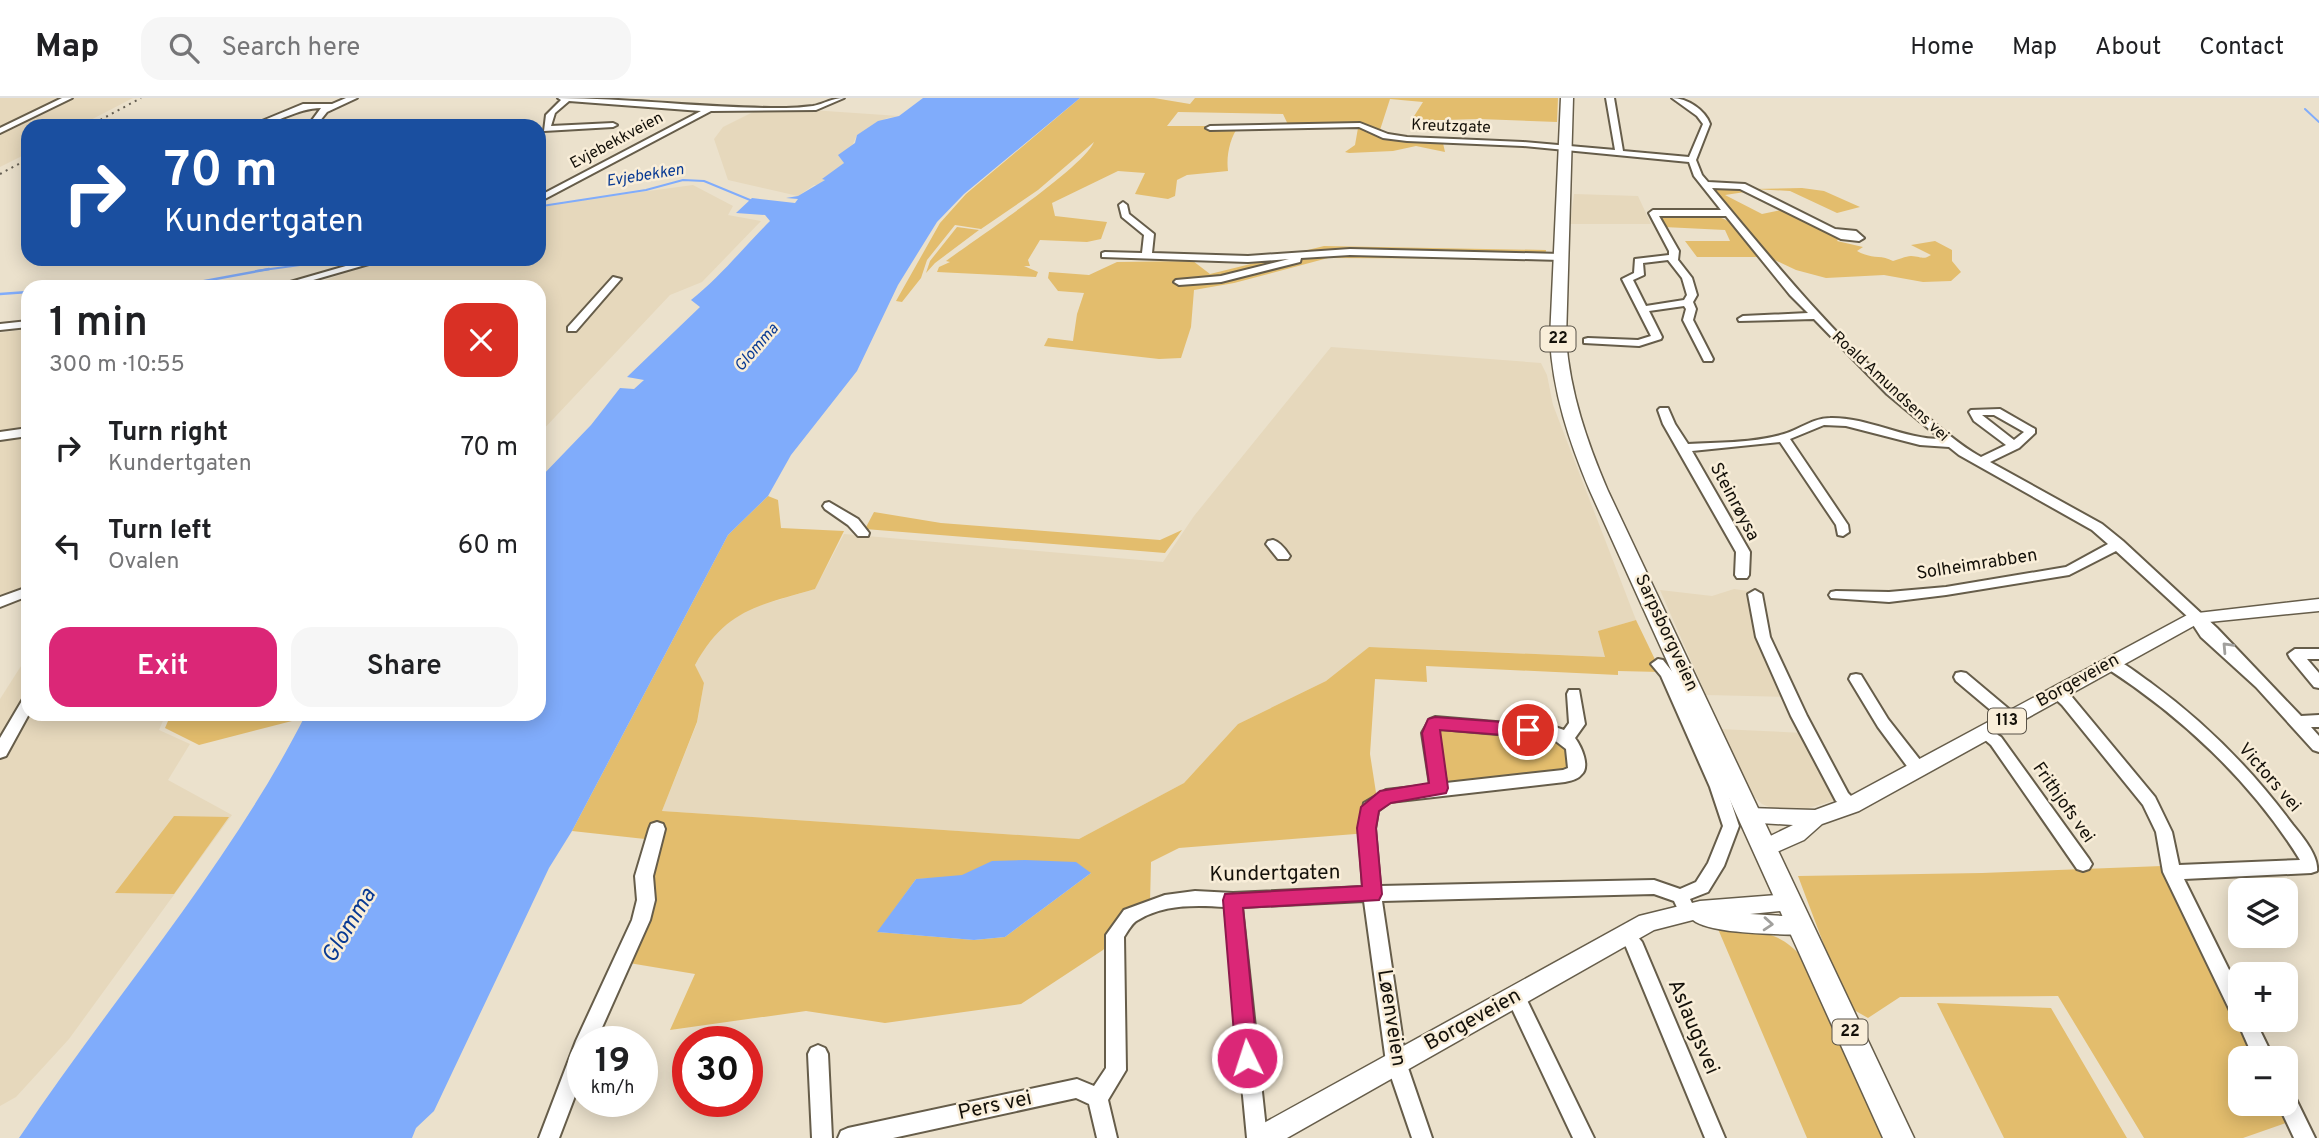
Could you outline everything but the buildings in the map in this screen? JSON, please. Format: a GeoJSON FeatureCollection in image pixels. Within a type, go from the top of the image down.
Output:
{"type":"FeatureCollection","features":[{"type":"Feature","properties":{"kind":"highway","name":"Sarpsborgveien"},"geometry":{"type":"LineString","coordinates":[[1567,98],[1560,375],[1574,431],[1899,1138]]}},
{"type":"Feature","properties":{"kind":"main road","name":"Borgeveien"},"geometry":{"type":"LineString","coordinates":[[1749,816],[1815,818],[1852,805],[2195,618],[2319,605]]}},
{"type":"Feature","properties":{"kind":"main road","name":"Borgeveien"},"geometry":{"type":"LineString","coordinates":[[1765,848],[1797,834],[1815,818]]}},
{"type":"Feature","properties":{"kind":"main road","name":"Borgeveien"},"geometry":{"type":"LineString","coordinates":[[1262,1138],[1684,904],[1746,923],[1796,915]]}},
{"type":"Feature","properties":{"kind":"street"},"geometry":{"type":"LineString","coordinates":[[25,119],[68,98]]}},
{"type":"Feature","properties":{"kind":"street"},"geometry":{"type":"LineString","coordinates":[[272,119],[306,106],[332,106],[354,98]]}},
{"type":"Feature","properties":{"kind":"street"},"geometry":{"type":"LineString","coordinates":[[546,121],[551,111],[564,98],[709,110],[816,108],[840,98]]}},
{"type":"Feature","properties":{"kind":"street"},"geometry":{"type":"LineString","coordinates":[[1610,98],[1619,152]]}},
{"type":"Feature","properties":{"kind":"street"},"geometry":{"type":"LineString","coordinates":[[1676,98],[1702,114],[1708,123],[1692,160]]}},
{"type":"Feature","properties":{"kind":"street"},"geometry":{"type":"LineString","coordinates":[[318,119],[332,106]]}},
{"type":"Feature","properties":{"kind":"street","name":"Evjebekkveien"},"geometry":{"type":"LineString","coordinates":[[546,196],[709,110]]}},
{"type":"Feature","properties":{"kind":"street"},"geometry":{"type":"LineString","coordinates":[[0,131],[21,121]]}},
{"type":"Feature","properties":{"kind":"street"},"geometry":{"type":"LineString","coordinates":[[546,130],[613,125]]}},
{"type":"Feature","properties":{"kind":"street","name":"Kreutzgate"},"geometry":{"type":"LineString","coordinates":[[1210,128],[1360,125],[1386,136],[1407,139],[1565,148],[1692,160]]}},
{"type":"Feature","properties":{"kind":"street","name":"Roald Amundsens vei"},"geometry":{"type":"LineString","coordinates":[[1692,160],[1727,213],[1815,316],[1891,393],[1951,443],[2077,514],[2118,544],[2195,618],[2206,634],[2261,683],[2319,746]]}},
{"type":"Feature","properties":{"kind":"street"},"geometry":{"type":"LineString","coordinates":[[1706,185],[1742,186],[1837,231]]}},
{"type":"Feature","properties":{"kind":"street"},"geometry":{"type":"LineString","coordinates":[[1123,205],[1125,215],[1149,234],[1147,255]]}},
{"type":"Feature","properties":{"kind":"street"},"geometry":{"type":"LineString","coordinates":[[1709,359],[1688,320],[1691,290],[1672,257],[1674,251],[1653,213],[1727,213]]}},
{"type":"Feature","properties":{"kind":"street"},"geometry":{"type":"LineString","coordinates":[[1105,255],[1248,259],[1325,252],[1561,257]]}},
{"type":"Feature","properties":{"kind":"street"},"geometry":{"type":"LineString","coordinates":[[1180,282],[1202,282],[1241,276],[1325,252]]}},
{"type":"Feature","properties":{"kind":"street"},"geometry":{"type":"LineString","coordinates":[[1588,341],[1652,340],[1657,337],[1626,279],[1639,275],[1638,261],[1672,257]]}},
{"type":"Feature","properties":{"kind":"street"},"geometry":{"type":"LineString","coordinates":[[304,280],[355,266]]}},
{"type":"Feature","properties":{"kind":"street"},"geometry":{"type":"LineString","coordinates":[[572,329],[616,279]]}},
{"type":"Feature","properties":{"kind":"street"},"geometry":{"type":"LineString","coordinates":[[1644,309],[1688,302]]}},
{"type":"Feature","properties":{"kind":"street"},"geometry":{"type":"LineString","coordinates":[[1743,319],[1815,316]]}},
{"type":"Feature","properties":{"kind":"street"},"geometry":{"type":"LineString","coordinates":[[0,327],[21,325]]}},
{"type":"Feature","properties":{"kind":"street","name":"Steinrøysa"},"geometry":{"type":"LineString","coordinates":[[1664,410],[1669,424],[1743,552],[1742,575]]}},
{"type":"Feature","properties":{"kind":"street","name":"Steinrøysa"},"geometry":{"type":"LineString","coordinates":[[1684,448],[1783,438],[1805,426],[1828,421],[1852,423],[1921,442],[1951,443]]}},
{"type":"Feature","properties":{"kind":"street"},"geometry":{"type":"LineString","coordinates":[[0,436],[21,433]]}},
{"type":"Feature","properties":{"kind":"street"},"geometry":{"type":"LineString","coordinates":[[1783,438],[1842,525],[1843,532]]}},
{"type":"Feature","properties":{"kind":"street"},"geometry":{"type":"LineString","coordinates":[[1982,462],[2013,445]]}},
{"type":"Feature","properties":{"kind":"street"},"geometry":{"type":"LineString","coordinates":[[829,506],[853,522],[863,533]]}},
{"type":"Feature","properties":{"kind":"street"},"geometry":{"type":"LineString","coordinates":[[1273,544],[1283,556]]}},
{"type":"Feature","properties":{"kind":"street","name":"Solheimrabben"},"geometry":{"type":"LineString","coordinates":[[1836,595],[1889,597],[1946,591],[2068,571],[2118,544]]}},
{"type":"Feature","properties":{"kind":"street"},"geometry":{"type":"LineString","coordinates":[[0,602],[21,594]]}},
{"type":"Feature","properties":{"kind":"street"},"geometry":{"type":"LineString","coordinates":[[1755,594],[1763,637],[1799,716],[1842,797],[1852,805]]}},
{"type":"Feature","properties":{"kind":"street"},"geometry":{"type":"LineString","coordinates":[[2319,654],[2295,654],[2313,668],[2319,683]]}},
{"type":"Feature","properties":{"kind":"street","name":"Victors vei"},"geometry":{"type":"LineString","coordinates":[[2110,663],[2209,741],[2266,800],[2311,866],[2172,872]]}},
{"type":"Feature","properties":{"kind":"street"},"geometry":{"type":"LineString","coordinates":[[1658,664],[1667,674],[1706,758],[1731,826],[1715,866],[1702,887],[1684,904]]}},
{"type":"Feature","properties":{"kind":"street"},"geometry":{"type":"LineString","coordinates":[[1961,677],[2011,719]]}},
{"type":"Feature","properties":{"kind":"street"},"geometry":{"type":"LineString","coordinates":[[1856,679],[1883,723],[1918,769]]}},
{"type":"Feature","properties":{"kind":"street"},"geometry":{"type":"LineString","coordinates":[[1567,737],[1577,724],[1574,694]]}},
{"type":"Feature","properties":{"kind":"street"},"geometry":{"type":"LineString","coordinates":[[2057,694],[2067,701],[2149,801],[2164,832],[2172,872],[2228,986]]}},
{"type":"Feature","properties":{"kind":"street"},"geometry":{"type":"LineString","coordinates":[[0,752],[21,715]]}},
{"type":"Feature","properties":{"kind":"street"},"geometry":{"type":"LineString","coordinates":[[2298,722],[2319,721]]}},
{"type":"Feature","properties":{"kind":"street"},"geometry":{"type":"LineString","coordinates":[[1435,723],[1555,733],[1567,737],[1574,746],[1576,771],[1565,776],[1439,788],[1430,733],[1435,723]]}},
{"type":"Feature","properties":{"kind":"street","name":"Frithjofs vei"},"geometry":{"type":"LineString","coordinates":[[1985,733],[2010,760],[2082,864]]}},
{"type":"Feature","properties":{"kind":"street","name":"Løenveien"},"geometry":{"type":"LineString","coordinates":[[1422,1138],[1396,1062],[1372,894],[1367,828],[1370,807],[1386,796],[1439,788]]}},
{"type":"Feature","properties":{"kind":"street"},"geometry":{"type":"LineString","coordinates":[[593,1026],[641,920],[646,900],[645,876],[657,830]]}},
{"type":"Feature","properties":{"kind":"street","name":"Kundertgaten"},"geometry":{"type":"LineString","coordinates":[[1098,1098],[1116,1070],[1115,935],[1130,915],[1165,902],[1195,898],[1233,900],[1654,887],[1684,904]]}},
{"type":"Feature","properties":{"kind":"street"},"geometry":{"type":"LineString","coordinates":[[1233,900],[1256,1138]]}},
{"type":"Feature","properties":{"kind":"street","name":"Aslaugsvei"},"geometry":{"type":"LineString","coordinates":[[1626,935],[1633,942],[1715,1138]]}},
{"type":"Feature","properties":{"kind":"street"},"geometry":{"type":"LineString","coordinates":[[1515,996],[1584,1138]]}},
{"type":"Feature","properties":{"kind":"street"},"geometry":{"type":"LineString","coordinates":[[818,1054],[822,1138]]}},
{"type":"Feature","properties":{"kind":"street","name":"Pers vei"},"geometry":{"type":"LineString","coordinates":[[848,1138],[1077,1088],[1098,1098]]}},
{"type":"Feature","properties":{"kind":"street"},"geometry":{"type":"LineString","coordinates":[[549,1138],[567,1091]]}},
{"type":"Feature","properties":{"kind":"street"},"geometry":{"type":"LineString","coordinates":[[1098,1098],[1107,1138]]}},
{"type":"Feature","properties":{"kind":"street"},"geometry":{"type":"LineString","coordinates":[[2294,1116],[2305,1138]]}},
{"type":"Feature","properties":{"kind":"shaded area"},"geometry":{"type":"Polygon","coordinates":[[[0,98],[133,98],[92,119],[21,119],[21,156],[0,167],[0,98]]]}},
{"type":"Feature","properties":{"kind":"shaded area"},"geometry":{"type":"Polygon","coordinates":[[[1080,98],[1154,98],[1190,104],[1195,98],[1558,98],[1557,122],[1479,119],[1411,121],[1423,102],[1390,99],[1380,130],[1376,131],[1407,141],[1443,143],[1445,152],[1416,146],[1393,151],[1349,153],[1345,152],[1355,145],[1358,128],[1290,129],[1283,114],[1178,112],[1167,126],[1239,126],[1229,147],[1228,171],[1187,175],[1177,180],[1175,196],[1168,199],[1135,194],[1145,173],[1118,171],[1052,203],[1055,216],[1107,222],[1101,239],[1087,242],[1040,240],[1028,260],[1030,266],[1024,266],[1038,272],[1036,277],[937,272],[939,267],[950,262],[946,261],[1070,169],[1094,142],[1038,190],[981,229],[955,225],[927,260],[921,278],[902,302],[896,301],[940,223],[966,194],[1080,98]]]}},
{"type":"Feature","properties":{"kind":"shaded area"},"geometry":{"type":"Polygon","coordinates":[[[811,110],[899,116],[887,118],[857,135],[844,163],[819,185],[814,185],[798,196],[728,180],[714,139],[723,127],[755,111],[811,110]]]}},
{"type":"Feature","properties":{"kind":"shaded area"},"geometry":{"type":"Polygon","coordinates":[[[693,185],[733,206],[728,215],[761,221],[702,282],[670,295],[546,427],[546,280],[325,280],[367,266],[546,266],[546,206],[693,185]]]}},
{"type":"Feature","properties":{"kind":"shaded area"},"geometry":{"type":"Polygon","coordinates":[[[1711,187],[1740,188],[1745,192],[1725,195],[1762,214],[1786,209],[1839,238],[1837,241],[1863,247],[1857,251],[1868,255],[1893,261],[1909,256],[1922,258],[1931,255],[1911,245],[1935,241],[1952,250],[1952,261],[1961,272],[1951,281],[1923,282],[1884,275],[1826,278],[1796,270],[1766,256],[1711,187]]]}},
{"type":"Feature","properties":{"kind":"shaded area"},"geometry":{"type":"Polygon","coordinates":[[[1802,188],[1824,191],[1860,207],[1837,213],[1790,191],[1753,189],[1802,188]]]}},
{"type":"Feature","properties":{"kind":"shaded area"},"geometry":{"type":"Polygon","coordinates":[[[1574,194],[1638,196],[1651,224],[1570,224],[1574,194]]]}},
{"type":"Feature","properties":{"kind":"shaded area"},"geometry":{"type":"Polygon","coordinates":[[[1660,217],[1719,217],[1739,229],[1759,257],[1697,257],[1685,241],[1730,241],[1725,230],[1664,227],[1660,217]]]}},
{"type":"Feature","properties":{"kind":"shaded area"},"geometry":{"type":"Polygon","coordinates":[[[957,227],[979,230],[926,273],[930,261],[957,227]]]}},
{"type":"Feature","properties":{"kind":"shaded area"},"geometry":{"type":"Polygon","coordinates":[[[1324,246],[1546,250],[1545,259],[1328,258],[1234,283],[1194,290],[1191,327],[1181,358],[1159,359],[1044,346],[1048,338],[1073,341],[1077,314],[1084,293],[1058,291],[1048,278],[1049,272],[1089,275],[1117,262],[1193,261],[1210,274],[1324,246]]]}},
{"type":"Feature","properties":{"kind":"shaded area"},"geometry":{"type":"Polygon","coordinates":[[[21,330],[21,601],[0,605],[0,333],[21,330]]]}},
{"type":"Feature","properties":{"kind":"shaded area"},"geometry":{"type":"Polygon","coordinates":[[[1331,347],[1541,363],[1547,375],[1553,405],[1636,620],[1599,631],[1606,657],[1369,647],[1326,681],[1238,724],[1184,783],[1079,839],[662,811],[697,723],[704,683],[695,665],[708,642],[725,624],[751,608],[815,589],[844,534],[1163,562],[1194,516],[1331,347]]]}},
{"type":"Feature","properties":{"kind":"shaded area"},"geometry":{"type":"Polygon","coordinates":[[[768,496],[778,500],[781,528],[844,531],[815,589],[745,612],[719,632],[707,646],[695,665],[704,683],[697,722],[662,811],[1079,839],[1184,783],[1238,724],[1326,681],[1369,647],[1605,657],[1598,631],[1636,620],[1661,672],[1618,671],[1618,675],[1426,666],[1427,682],[1375,679],[1370,754],[1377,799],[1368,833],[1179,848],[1151,862],[1150,903],[1103,950],[1021,1004],[885,1023],[806,1011],[699,1026],[672,1026],[670,1030],[695,974],[623,962],[654,840],[572,831],[728,535],[768,496]],[[1091,873],[916,879],[878,932],[974,940],[1005,937],[1091,873]]]}},
{"type":"Feature","properties":{"kind":"shaded area"},"geometry":{"type":"Polygon","coordinates":[[[874,512],[941,523],[1160,540],[1182,530],[1165,553],[865,529],[874,512]]]}},
{"type":"Feature","properties":{"kind":"shaded area"},"geometry":{"type":"Polygon","coordinates":[[[1734,589],[1748,591],[1756,633],[1787,697],[1706,695],[1660,590],[1712,596],[1734,589]]]}},
{"type":"Feature","properties":{"kind":"shaded area"},"geometry":{"type":"Polygon","coordinates":[[[21,666],[21,721],[163,721],[159,730],[190,744],[168,780],[232,815],[69,1039],[16,1097],[0,1106],[0,699],[21,666]]]}},
{"type":"Feature","properties":{"kind":"shaded area"},"geometry":{"type":"Polygon","coordinates":[[[168,721],[292,721],[199,745],[165,728],[168,721]]]}},
{"type":"Feature","properties":{"kind":"shaded area"},"geometry":{"type":"Polygon","coordinates":[[[1446,727],[1553,737],[1566,744],[1572,761],[1564,771],[1451,783],[1441,775],[1436,734],[1446,727]]]}},
{"type":"Feature","properties":{"kind":"shaded area"},"geometry":{"type":"Polygon","coordinates":[[[1719,729],[1804,733],[1839,799],[1795,812],[1779,811],[1762,804],[1750,793],[1719,729]]]}},
{"type":"Feature","properties":{"kind":"shaded area"},"geometry":{"type":"Polygon","coordinates":[[[174,816],[229,817],[174,894],[115,893],[174,816]]]}},
{"type":"Feature","properties":{"kind":"shaded area"},"geometry":{"type":"Polygon","coordinates":[[[2162,866],[2228,1000],[2228,1032],[2244,1032],[2251,1046],[2228,1046],[2228,1116],[2286,1116],[2289,1122],[2243,1138],[2144,1138],[2058,996],[1900,997],[1868,1018],[1847,1006],[1798,876],[2162,866]]]}},
{"type":"Feature","properties":{"kind":"shaded area"},"geometry":{"type":"Polygon","coordinates":[[[1718,929],[1755,932],[1775,937],[1804,959],[1886,1138],[1807,1138],[1718,929]]]}},
{"type":"Feature","properties":{"kind":"shaded area"},"geometry":{"type":"Polygon","coordinates":[[[1937,1003],[2051,1008],[2127,1138],[2004,1138],[1937,1003]]]}},
{"type":"Feature","properties":{"kind":"water","name":"Glomma"},"geometry":{"type":"Polygon","coordinates":[[[923,98],[1080,98],[964,194],[937,222],[898,285],[857,371],[791,455],[768,496],[728,535],[572,831],[549,868],[434,1111],[416,1128],[412,1138],[19,1138],[243,824],[302,721],[546,721],[546,472],[591,425],[620,388],[634,389],[644,380],[627,377],[700,307],[691,300],[722,272],[770,221],[765,215],[736,213],[752,198],[795,203],[798,199],[786,198],[798,196],[825,180],[822,179],[844,163],[838,155],[855,143],[857,135],[878,121],[899,116],[923,98]]]}},
{"type":"Feature","properties":{"kind":"water"},"geometry":{"type":"Polygon","coordinates":[[[992,861],[1076,862],[1091,873],[1005,937],[974,940],[877,932],[916,879],[962,875],[992,861]]]}},
{"type":"Feature","properties":{"kind":"waterway"},"geometry":{"type":"LineString","coordinates":[[2305,109],[2319,122]]}},
{"type":"Feature","properties":{"kind":"waterway","name":"Evjebekken"},"geometry":{"type":"LineString","coordinates":[[546,205],[646,190],[683,180],[704,181],[750,200]]}},
{"type":"Feature","properties":{"kind":"waterway","name":"Evjebekken"},"geometry":{"type":"LineString","coordinates":[[264,270],[293,266]]}},
{"type":"Feature","properties":{"kind":"waterway","name":"Evjebekken"},"geometry":{"type":"LineString","coordinates":[[264,270],[269,269]]}},
{"type":"Feature","properties":{"kind":"waterway","name":"Evjebekken"},"geometry":{"type":"LineString","coordinates":[[210,280],[264,270]]}},
{"type":"Feature","properties":{"kind":"waterway","name":"Evjebekken"},"geometry":{"type":"LineString","coordinates":[[256,271],[264,270]]}},
{"type":"Feature","properties":{"kind":"waterway","name":"Evjebekken"},"geometry":{"type":"LineString","coordinates":[[0,294],[21,292]]}},
{"type":"Feature","properties":{"kind":"railway"},"geometry":{"type":"LineString","coordinates":[[102,119],[141,98]]}},
{"type":"Feature","properties":{"kind":"railway"},"geometry":{"type":"LineString","coordinates":[[0,174],[21,163]]}},
{"type":"Feature","properties":{"kind":"route"},"geometry":{"type":"LineString","coordinates":[[1247,1058],[1233,900],[1372,894],[1367,828],[1370,807],[1375,801],[1386,796],[1439,788],[1430,733],[1435,723],[1528,730]]}}]}
